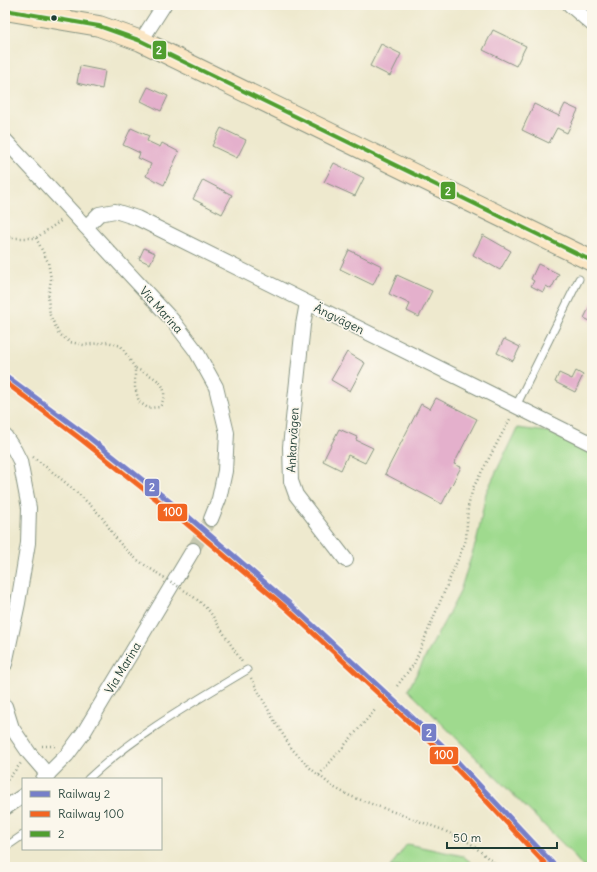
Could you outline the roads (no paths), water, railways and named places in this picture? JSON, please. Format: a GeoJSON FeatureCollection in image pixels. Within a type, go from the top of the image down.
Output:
{"type":"FeatureCollection","features":[{"type":"Feature","properties":{"kind":"street"},"geometry":{"type":"LineString","coordinates":[[141,41],[164,5]]}},
{"type":"Feature","properties":{"kind":"street"},"geometry":{"type":"LineString","coordinates":[[570,5],[592,24]]}},
{"type":"Feature","properties":{"kind":"street"},"geometry":{"type":"LineString","coordinates":[[5,10],[98,26],[141,41],[592,261]]}},
{"type":"Feature","properties":{"kind":"street","name":"Via Marina"},"geometry":{"type":"LineString","coordinates":[[5,140],[174,322],[196,351],[216,387],[228,433],[225,471],[219,499],[211,518]]}},
{"type":"Feature","properties":{"kind":"street","name":"Ängvägen"},"geometry":{"type":"LineString","coordinates":[[86,227],[99,214],[115,211],[137,218],[592,444]]}},
{"type":"Feature","properties":{"kind":"street","name":"Ankarvägen"},"geometry":{"type":"LineString","coordinates":[[307,303],[303,325],[290,447],[291,481],[296,495],[346,560]]}},
{"type":"Feature","properties":{"kind":"street"},"geometry":{"type":"LineString","coordinates":[[5,436],[16,451],[20,461],[29,508],[28,543],[18,603],[5,664]]}},
{"type":"Feature","properties":{"kind":"street","name":"Via Marina"},"geometry":{"type":"LineString","coordinates":[[46,777],[67,755],[84,732],[193,550]]}},
{"type":"Feature","properties":{"kind":"street"},"geometry":{"type":"LineString","coordinates":[[5,706],[12,728],[46,777]]}},
{"type":"Feature","properties":{"kind":"street"},"geometry":{"type":"LineString","coordinates":[[5,808],[22,797]]}},
{"type":"Feature","properties":{"kind":"lane"},"geometry":{"type":"LineString","coordinates":[[516,406],[579,279]]}},
{"type":"Feature","properties":{"kind":"lane"},"geometry":{"type":"LineString","coordinates":[[89,778],[109,759],[158,724],[247,670]]}},
{"type":"Feature","properties":{"kind":"lane"},"geometry":{"type":"LineString","coordinates":[[5,845],[10,844],[22,836]]}},
{"type":"Feature","properties":{"kind":"tunnel"},"geometry":{"type":"LineString","coordinates":[[193,550],[211,519]]}},
{"type":"Feature","properties":{"kind":"rail line","name":"2"},"geometry":{"type":"LineString","coordinates":[[5,375],[86,435],[184,513],[290,604],[441,744],[556,867]]}},
{"type":"Feature","properties":{"kind":"rail line","name":"100"},"geometry":{"type":"LineString","coordinates":[[5,382],[82,440],[180,518],[286,608],[437,748],[548,867]]}}]}
